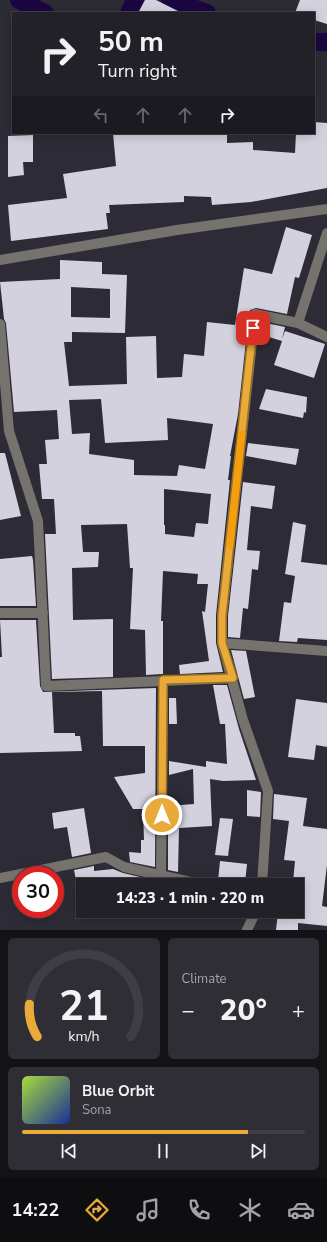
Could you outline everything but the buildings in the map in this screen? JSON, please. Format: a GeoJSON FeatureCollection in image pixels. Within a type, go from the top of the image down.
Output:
{"type":"FeatureCollection","features":[{"type":"Feature","properties":{"kind":"street"},"geometry":{"type":"LineString","coordinates":[[0,260],[177,230],[327,209]]}},
{"type":"Feature","properties":{"kind":"street"},"geometry":{"type":"LineString","coordinates":[[298,323],[327,233]]}},
{"type":"Feature","properties":{"kind":"street"},"geometry":{"type":"LineString","coordinates":[[262,878],[268,791],[243,720],[233,678],[222,643],[222,616],[255,314],[298,323],[327,337]]}},
{"type":"Feature","properties":{"kind":"street"},"geometry":{"type":"LineString","coordinates":[[0,324],[9,431],[38,521],[46,686],[233,678]]}},
{"type":"Feature","properties":{"kind":"street"},"geometry":{"type":"LineString","coordinates":[[0,613],[43,613]]}},
{"type":"Feature","properties":{"kind":"street"},"geometry":{"type":"LineString","coordinates":[[222,643],[327,651]]}},
{"type":"Feature","properties":{"kind":"street"},"geometry":{"type":"LineString","coordinates":[[162,875],[163,680]]}},
{"type":"Feature","properties":{"kind":"street"},"geometry":{"type":"LineString","coordinates":[[0,878],[106,856],[124,867],[175,878]]}},
{"type":"Feature","properties":{"kind":"street"},"geometry":{"type":"LineString","coordinates":[[247,930],[253,918]]}},
{"type":"Feature","properties":{"kind":"waterway"},"geometry":{"type":"LineString","coordinates":[[19,0],[43,12]]}},
{"type":"Feature","properties":{"kind":"waterway"},"geometry":{"type":"LineString","coordinates":[[129,12],[135,0]]}},
{"type":"Feature","properties":{"kind":"waterway"},"geometry":{"type":"LineString","coordinates":[[170,0],[204,12]]}},
{"type":"Feature","properties":{"kind":"waterway"},"geometry":{"type":"LineString","coordinates":[[315,42],[327,42]]}},
{"type":"Feature","properties":{"kind":"slow traffic"},"geometry":{"type":"LineString","coordinates":[[230,545],[242,434]]}},
{"type":"Feature","properties":{"kind":"route"},"geometry":{"type":"LineString","coordinates":[[162,815],[163,680],[233,678],[222,643],[222,616],[253,328]]}}]}
